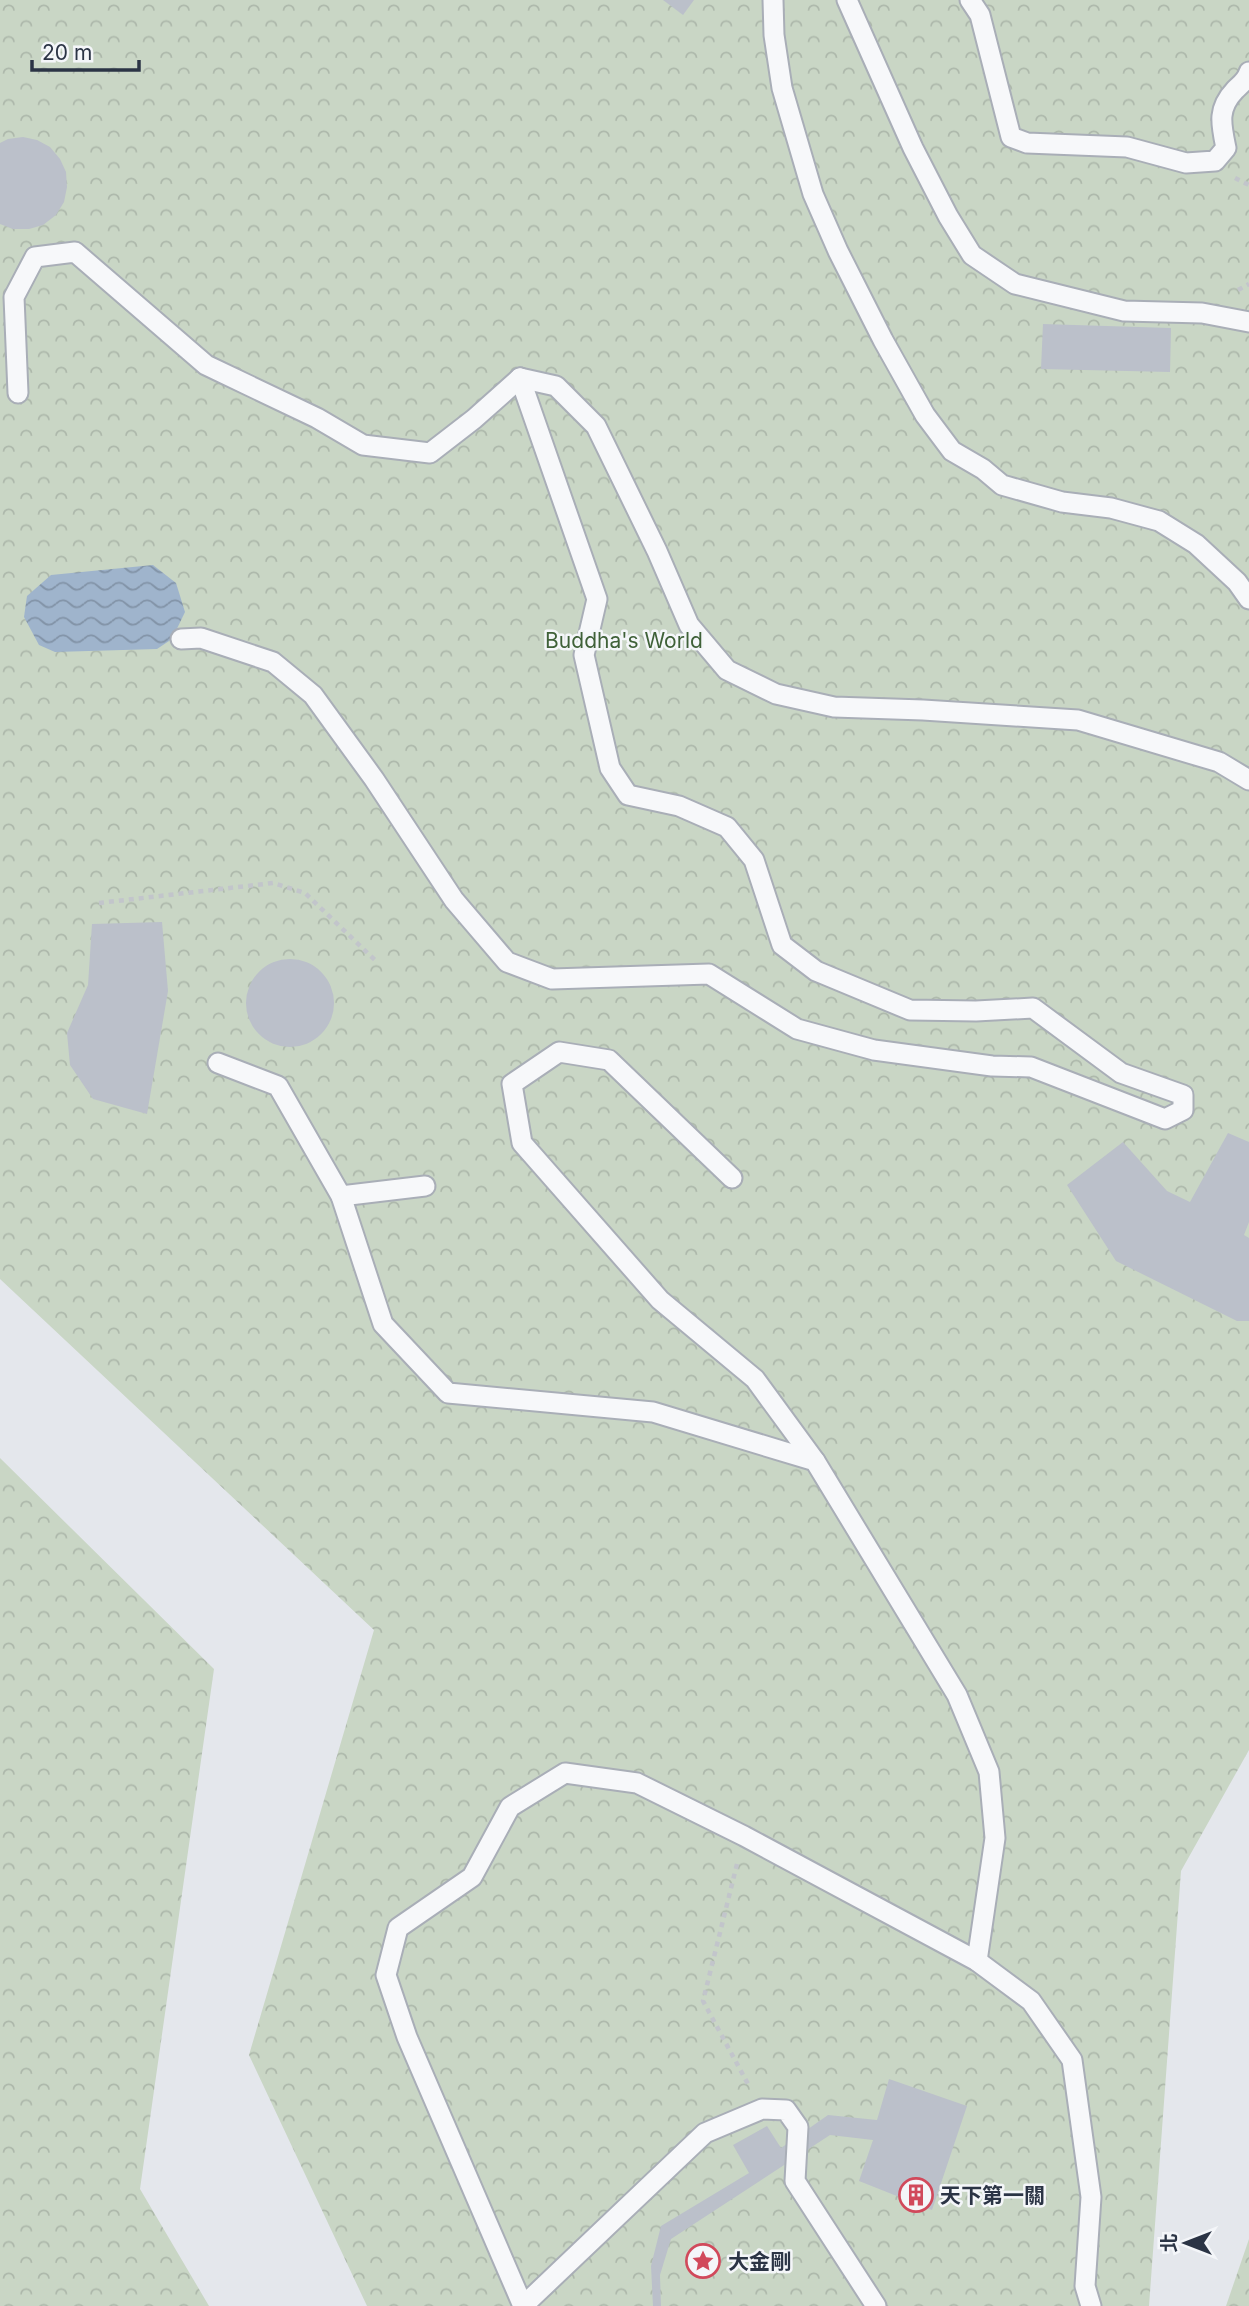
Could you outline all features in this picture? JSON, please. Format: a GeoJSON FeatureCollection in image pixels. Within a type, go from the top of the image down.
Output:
{"type":"FeatureCollection","features":[{"type":"Feature","properties":{"kind":"lane"},"geometry":{"type":"LineString","coordinates":[[773,0],[774,35],[782,88],[813,194],[883,340],[925,415],[952,451],[983,469],[1002,485],[1062,502],[1111,508],[1159,521],[1196,544],[1237,582],[1249,599]]}},
{"type":"Feature","properties":{"kind":"lane"},"geometry":{"type":"LineString","coordinates":[[847,0],[913,148],[971,256],[1015,284],[1124,311],[1202,313],[1249,322]]}},
{"type":"Feature","properties":{"kind":"lane"},"geometry":{"type":"LineString","coordinates":[[970,0],[980,15],[1011,137],[1027,143],[1127,147],[1186,163],[1214,161],[1226,148],[1220,121],[1225,101],[1247,78],[1249,72]]}},
{"type":"Feature","properties":{"kind":"lane"},"geometry":{"type":"LineString","coordinates":[[18,393],[14,297],[35,257],[75,252],[206,365],[317,418],[363,445],[430,453],[520,378]]}},
{"type":"Feature","properties":{"kind":"lane"},"geometry":{"type":"LineString","coordinates":[[181,639],[201,638],[272,662],[313,695],[374,779],[454,900],[507,962],[552,979],[709,974],[797,1029],[874,1050],[992,1066],[1031,1067],[1165,1119],[1183,1110],[1182,1095],[1122,1073],[1032,1008],[911,1010],[816,971],[782,945],[754,860],[727,827],[679,806],[628,796],[610,768],[584,655],[597,599],[520,378]]}},
{"type":"Feature","properties":{"kind":"lane"},"geometry":{"type":"LineString","coordinates":[[520,378],[556,386],[596,426],[657,551],[689,625],[727,670],[776,694],[834,707],[1078,720],[1219,762],[1249,780]]}},
{"type":"Feature","properties":{"kind":"lane"},"geometry":{"type":"LineString","coordinates":[[732,1178],[609,1060],[559,1052],[512,1084],[522,1143],[660,1300],[755,1379],[815,1461],[957,1695],[989,1772],[995,1838],[977,1961]]}},
{"type":"Feature","properties":{"kind":"lane"},"geometry":{"type":"LineString","coordinates":[[218,1063],[278,1086],[341,1196],[383,1324],[448,1394],[653,1412],[815,1461]]}},
{"type":"Feature","properties":{"kind":"lane"},"geometry":{"type":"LineString","coordinates":[[341,1196],[425,1186]]}},
{"type":"Feature","properties":{"kind":"lane"},"geometry":{"type":"LineString","coordinates":[[876,2306],[795,2181],[798,2127],[786,2110],[762,2109],[705,2133],[523,2306],[407,2037],[386,1975],[398,1928],[472,1877],[510,1807],[565,1773],[636,1783],[744,1836],[977,1961],[1031,2001],[1072,2060],[1091,2197],[1085,2286],[1091,2306]]}},
{"type":"Feature","properties":{"kind":"path"},"geometry":{"type":"LineString","coordinates":[[99,903],[273,883],[305,893],[378,963]]}},
{"type":"Feature","properties":{"kind":"path"},"geometry":{"type":"LineString","coordinates":[[744,1836],[703,2001],[762,2109]]}},
{"type":"Feature","properties":{"kind":"green space","name":"Buddha's World"},"geometry":{"type":"Polygon","coordinates":[[[0,0],[1249,0],[1249,1750],[1181,1871],[1149,2306],[367,2306],[249,2055],[374,1630],[0,1279],[0,0]]]}},
{"type":"Feature","properties":{"kind":"green space"},"geometry":{"type":"Polygon","coordinates":[[[0,1458],[214,1669],[140,2189],[209,2306],[0,2306],[0,1458]]]}},
{"type":"Feature","properties":{"kind":"green space"},"geometry":{"type":"Polygon","coordinates":[[[1249,2239],[1249,2306],[1226,2306],[1249,2239]]]}},
{"type":"Feature","properties":{"kind":"water"},"geometry":{"type":"Polygon","coordinates":[[[153,565],[176,583],[185,612],[172,639],[157,649],[55,652],[39,645],[24,617],[27,596],[51,575],[153,565]]]}},
{"type":"Feature","properties":{"kind":"building"},"geometry":{"type":"Polygon","coordinates":[[[663,0],[694,0],[683,15],[663,0]]]}},
{"type":"Feature","properties":{"kind":"building"},"geometry":{"type":"Polygon","coordinates":[[[23,137],[50,147],[66,172],[67,187],[64,202],[56,215],[43,225],[29,229],[13,229],[0,224],[0,143],[23,137]]]}},
{"type":"Feature","properties":{"kind":"building"},"geometry":{"type":"Polygon","coordinates":[[[1043,324],[1171,328],[1170,372],[1041,369],[1043,324]]]}},
{"type":"Feature","properties":{"kind":"building"},"geometry":{"type":"Polygon","coordinates":[[[162,922],[168,991],[147,1114],[93,1099],[70,1065],[67,1033],[88,985],[92,924],[162,922]]]}},
{"type":"Feature","properties":{"kind":"building"},"geometry":{"type":"Polygon","coordinates":[[[281,959],[299,959],[315,966],[327,978],[334,994],[334,1012],[327,1028],[315,1040],[299,1047],[281,1047],[265,1040],[253,1028],[246,1012],[246,994],[253,978],[265,966],[281,959]]]}},
{"type":"Feature","properties":{"kind":"building"},"geometry":{"type":"Polygon","coordinates":[[[1228,1133],[1249,1142],[1249,1222],[1244,1235],[1249,1238],[1249,1321],[1237,1321],[1116,1261],[1067,1185],[1123,1142],[1167,1191],[1190,1202],[1228,1133]]]}},
{"type":"Feature","properties":{"kind":"building","name":"天下第一關"},"geometry":{"type":"Polygon","coordinates":[[[889,2079],[967,2106],[932,2210],[859,2181],[873,2140],[830,2135],[671,2239],[660,2275],[661,2306],[653,2306],[651,2266],[661,2226],[749,2173],[733,2145],[767,2126],[781,2148],[828,2115],[877,2120],[889,2079]]]}},
{"type":"Feature","properties":{"kind":"place","name":"天下第一關"},"geometry":{"type":"Point","coordinates":[916,2195]}},
{"type":"Feature","properties":{"kind":"place","name":"大金剛"},"geometry":{"type":"Point","coordinates":[703,2261]}}]}
